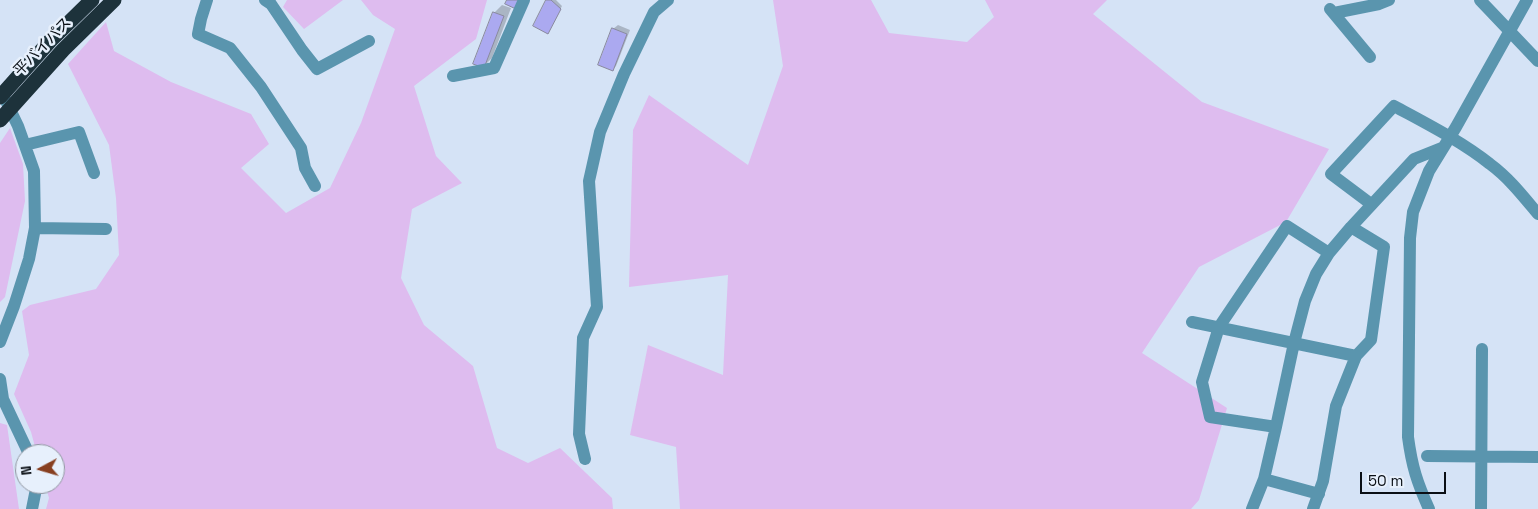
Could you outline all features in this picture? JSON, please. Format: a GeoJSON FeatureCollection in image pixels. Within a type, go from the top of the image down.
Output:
{"type":"FeatureCollection","features":[{"type":"Feature","properties":{"kind":"highway","name":"平バイパス"},"geometry":{"type":"LineString","coordinates":[[0,97],[50,41],[92,0]]}},
{"type":"Feature","properties":{"kind":"highway","name":"平バイパス"},"geometry":{"type":"LineString","coordinates":[[0,120],[63,50],[114,0]]}},
{"type":"Feature","properties":{"kind":"street"},"geometry":{"type":"LineString","coordinates":[[207,0],[198,34],[230,48],[261,87],[301,148],[305,168],[315,186]]}},
{"type":"Feature","properties":{"kind":"street"},"geometry":{"type":"LineString","coordinates":[[265,0],[271,4],[317,69],[369,41]]}},
{"type":"Feature","properties":{"kind":"street"},"geometry":{"type":"LineString","coordinates":[[453,76],[494,68],[524,0]]}},
{"type":"Feature","properties":{"kind":"street"},"geometry":{"type":"LineString","coordinates":[[585,459],[579,434],[583,338],[597,307],[589,181],[600,132],[624,74],[654,12],[668,0]]}},
{"type":"Feature","properties":{"kind":"street"},"geometry":{"type":"LineString","coordinates":[[1370,57],[1332,11],[1379,4],[1390,0]]}},
{"type":"Feature","properties":{"kind":"street"},"geometry":{"type":"LineString","coordinates":[[1480,0],[1538,61]]}},
{"type":"Feature","properties":{"kind":"street"},"geometry":{"type":"LineString","coordinates":[[1429,509],[1416,480],[1408,437],[1410,238],[1413,212],[1429,171],[1527,0]]}},
{"type":"Feature","properties":{"kind":"street"},"geometry":{"type":"LineString","coordinates":[[0,88],[18,126],[34,171],[35,228],[29,259],[0,342]]}},
{"type":"Feature","properties":{"kind":"street"},"geometry":{"type":"LineString","coordinates":[[1371,204],[1331,174],[1394,106],[1447,141],[1491,164],[1517,189],[1538,214]]}},
{"type":"Feature","properties":{"kind":"street"},"geometry":{"type":"LineString","coordinates":[[25,145],[80,132],[94,172]]}},
{"type":"Feature","properties":{"kind":"street"},"geometry":{"type":"LineString","coordinates":[[1252,509],[1264,479],[1294,344],[1305,301],[1316,274],[1329,252],[1350,227],[1414,159],[1447,141]]}},
{"type":"Feature","properties":{"kind":"street"},"geometry":{"type":"LineString","coordinates":[[1276,427],[1210,417],[1202,382],[1219,327],[1287,226],[1329,252]]}},
{"type":"Feature","properties":{"kind":"street"},"geometry":{"type":"LineString","coordinates":[[1312,509],[1323,481],[1336,406],[1356,356],[1371,340],[1384,247],[1350,227]]}},
{"type":"Feature","properties":{"kind":"street"},"geometry":{"type":"LineString","coordinates":[[35,228],[106,229]]}},
{"type":"Feature","properties":{"kind":"street"},"geometry":{"type":"LineString","coordinates":[[1192,322],[1356,356]]}},
{"type":"Feature","properties":{"kind":"street"},"geometry":{"type":"LineString","coordinates":[[1481,509],[1482,349]]}},
{"type":"Feature","properties":{"kind":"street"},"geometry":{"type":"LineString","coordinates":[[0,379],[4,399],[24,444]]}},
{"type":"Feature","properties":{"kind":"street"},"geometry":{"type":"LineString","coordinates":[[1427,456],[1538,457]]}},
{"type":"Feature","properties":{"kind":"street"},"geometry":{"type":"LineString","coordinates":[[1264,479],[1319,494]]}},
{"type":"Feature","properties":{"kind":"street"},"geometry":{"type":"LineString","coordinates":[[32,509],[35,494]]}},
{"type":"Feature","properties":{"kind":"shaded area"},"geometry":{"type":"Polygon","coordinates":[[[287,0],[343,0],[304,29],[283,7],[287,0]]]}},
{"type":"Feature","properties":{"kind":"shaded area"},"geometry":{"type":"Polygon","coordinates":[[[361,0],[487,0],[476,39],[414,86],[436,156],[462,183],[412,209],[401,278],[424,325],[473,366],[497,448],[528,463],[560,448],[612,498],[613,509],[46,509],[49,498],[48,494],[65,494],[65,444],[34,444],[14,394],[29,355],[22,311],[30,305],[96,289],[119,255],[116,198],[109,145],[68,64],[106,22],[114,51],[171,82],[251,114],[269,144],[241,168],[286,213],[330,188],[361,123],[395,29],[373,15],[361,0]]]}},
{"type":"Feature","properties":{"kind":"shaded area"},"geometry":{"type":"Polygon","coordinates":[[[773,0],[871,0],[889,33],[967,42],[994,17],[985,0],[1107,0],[1093,14],[1202,102],[1329,149],[1286,222],[1199,267],[1142,353],[1227,408],[1199,500],[1191,509],[680,509],[676,447],[630,435],[648,345],[723,375],[728,275],[629,287],[633,130],[649,95],[748,165],[783,66],[773,0]]]}},
{"type":"Feature","properties":{"kind":"shaded area"},"geometry":{"type":"Polygon","coordinates":[[[10,128],[23,164],[25,201],[5,297],[0,302],[0,143],[10,128]]]}},
{"type":"Feature","properties":{"kind":"shaded area"},"geometry":{"type":"Polygon","coordinates":[[[0,423],[7,425],[15,494],[17,494],[19,509],[0,509],[0,423]]]}},
{"type":"Feature","properties":{"kind":"building"},"geometry":{"type":"Polygon","coordinates":[[[507,0],[520,0],[516,9],[505,4],[507,0]]]}},
{"type":"Feature","properties":{"kind":"building"},"geometry":{"type":"Polygon","coordinates":[[[546,0],[551,0],[561,9],[548,34],[533,26],[546,0]]]}},
{"type":"Feature","properties":{"kind":"building"},"geometry":{"type":"Polygon","coordinates":[[[493,12],[504,16],[484,68],[473,64],[493,12]]]}},
{"type":"Feature","properties":{"kind":"building"},"geometry":{"type":"Polygon","coordinates":[[[612,28],[627,34],[613,71],[598,65],[612,28]]]}}]}
